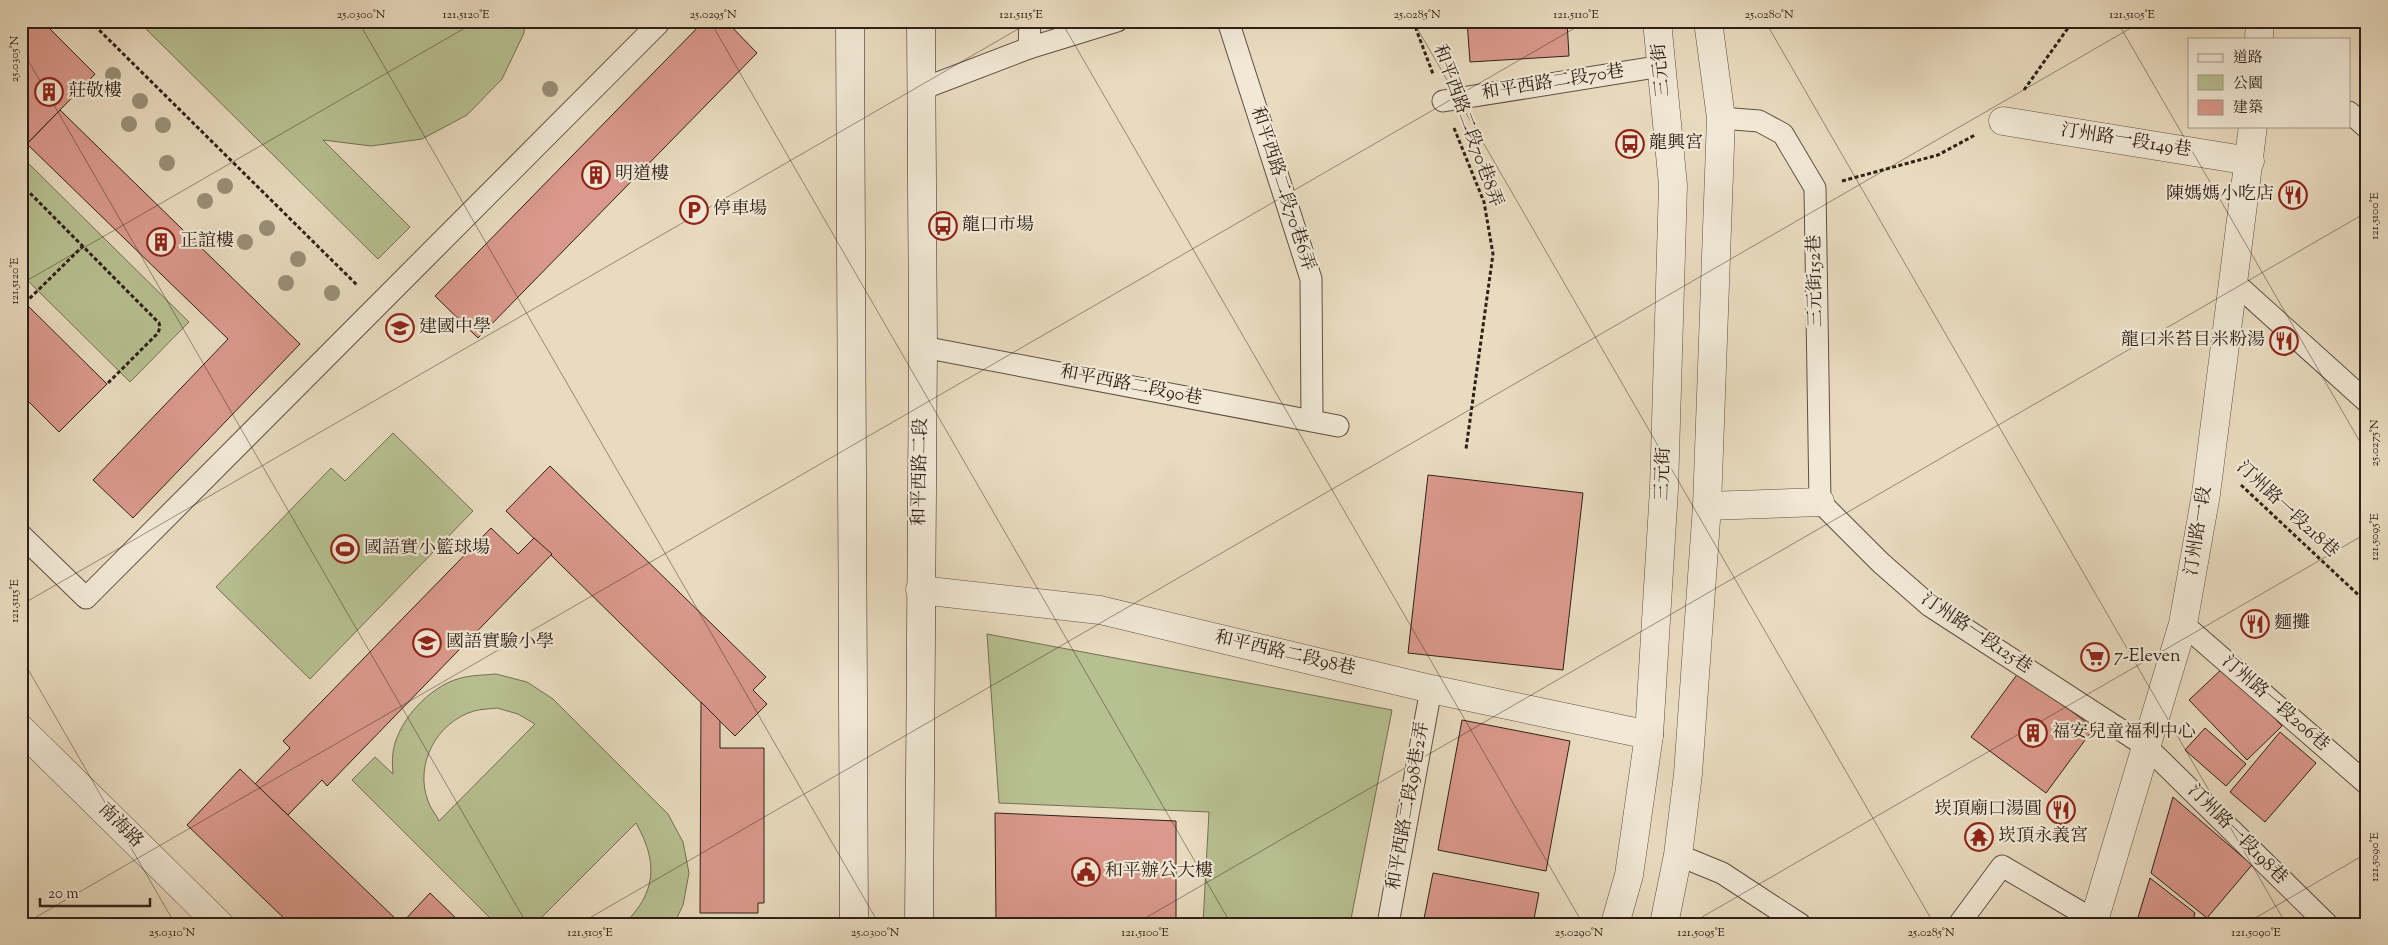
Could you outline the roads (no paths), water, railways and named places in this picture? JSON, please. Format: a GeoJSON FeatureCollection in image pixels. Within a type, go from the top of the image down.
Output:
{"type":"FeatureCollection","features":[{"type":"Feature","properties":{"kind":"street"},"geometry":{"type":"LineString","coordinates":[[850,21],[854,924]]}},
{"type":"Feature","properties":{"kind":"street","name":"和平西路二段"},"geometry":{"type":"LineString","coordinates":[[919,924],[923,347],[921,21]]}},
{"type":"Feature","properties":{"kind":"street","name":"三元街"},"geometry":{"type":"LineString","coordinates":[[1616,924],[1629,875],[1649,735],[1664,473],[1673,185],[1657,21]]}},
{"type":"Feature","properties":{"kind":"street"},"geometry":{"type":"LineString","coordinates":[[1664,924],[1678,855],[1688,774],[1707,506],[1722,118],[1708,21]]}},
{"type":"Feature","properties":{"kind":"street"},"geometry":{"type":"LineString","coordinates":[[2259,38],[2260,21]]}},
{"type":"Feature","properties":{"kind":"street","name":"汀州路一段149巷"},"geometry":{"type":"LineString","coordinates":[[2003,121],[2250,161]]}},
{"type":"Feature","properties":{"kind":"street","name":"汀州路一段"},"geometry":{"type":"LineString","coordinates":[[2094,922],[2184,624],[2211,457],[2253,128]]}},
{"type":"Feature","properties":{"kind":"street"},"geometry":{"type":"LineString","coordinates":[[1707,506],[1820,502]]}},
{"type":"Feature","properties":{"kind":"street","name":"和平西路二段98巷"},"geometry":{"type":"LineString","coordinates":[[920,590],[1100,610],[1431,689],[1649,735]]}},
{"type":"Feature","properties":{"kind":"street","name":"南海路"},"geometry":{"type":"LineString","coordinates":[[21,729],[218,924]]}},
{"type":"Feature","properties":{"kind":"lane"},"geometry":{"type":"LineString","coordinates":[[21,535],[86,598],[658,24],[658,21]]}},
{"type":"Feature","properties":{"kind":"lane"},"geometry":{"type":"LineString","coordinates":[[1029,48],[1030,21]]}},
{"type":"Feature","properties":{"kind":"lane"},"geometry":{"type":"LineString","coordinates":[[922,89],[1029,48],[1116,21]]}},
{"type":"Feature","properties":{"kind":"lane","name":"和平西路二段70巷6弄"},"geometry":{"type":"LineString","coordinates":[[1228,21],[1311,279],[1312,420]]}},
{"type":"Feature","properties":{"kind":"lane","name":"和平西路二段70巷"},"geometry":{"type":"LineString","coordinates":[[1443,101],[1662,66]]}},
{"type":"Feature","properties":{"kind":"lane"},"geometry":{"type":"LineString","coordinates":[[2350,113],[2367,128]]}},
{"type":"Feature","properties":{"kind":"lane","name":"三元街152巷"},"geometry":{"type":"LineString","coordinates":[[1722,118],[1759,121],[1783,134],[1815,188],[1820,502]]}},
{"type":"Feature","properties":{"kind":"lane"},"geometry":{"type":"LineString","coordinates":[[2234,282],[2367,402]]}},
{"type":"Feature","properties":{"kind":"lane","name":"和平西路二段90巷"},"geometry":{"type":"LineString","coordinates":[[923,347],[1338,426]]}},
{"type":"Feature","properties":{"kind":"lane","name":"汀州路一段125巷"},"geometry":{"type":"LineString","coordinates":[[1820,502],[1881,563],[1930,606],[2147,747]]}},
{"type":"Feature","properties":{"kind":"lane","name":"汀州路一段206巷"},"geometry":{"type":"LineString","coordinates":[[2184,624],[2367,784]]}},
{"type":"Feature","properties":{"kind":"lane","name":"和平西路二段98巷2弄"},"geometry":{"type":"LineString","coordinates":[[1388,924],[1431,689]]}},
{"type":"Feature","properties":{"kind":"lane","name":"汀州路一段198巷"},"geometry":{"type":"LineString","coordinates":[[2147,747],[2326,924]]}},
{"type":"Feature","properties":{"kind":"lane"},"geometry":{"type":"LineString","coordinates":[[1678,855],[1722,873],[1800,924]]}},
{"type":"Feature","properties":{"kind":"lane"},"geometry":{"type":"LineString","coordinates":[[1959,924],[2002,866],[2094,922]]}},
{"type":"Feature","properties":{"kind":"place","name":"莊敬樓"},"geometry":{"type":"Point","coordinates":[49,92]}},
{"type":"Feature","properties":{"kind":"place","name":"龍興宮"},"geometry":{"type":"Point","coordinates":[1630,144]}},
{"type":"Feature","properties":{"kind":"place","name":"明道樓"},"geometry":{"type":"Point","coordinates":[596,175]}},
{"type":"Feature","properties":{"kind":"place","name":"陳媽媽小吃店"},"geometry":{"type":"Point","coordinates":[2293,195]}},
{"type":"Feature","properties":{"kind":"place","name":"停車場"},"geometry":{"type":"Point","coordinates":[694,210]}},
{"type":"Feature","properties":{"kind":"place","name":"龍口市場"},"geometry":{"type":"Point","coordinates":[943,226]}},
{"type":"Feature","properties":{"kind":"place","name":"正誼樓"},"geometry":{"type":"Point","coordinates":[161,242]}},
{"type":"Feature","properties":{"kind":"place","name":"建國中學"},"geometry":{"type":"Point","coordinates":[400,328]}},
{"type":"Feature","properties":{"kind":"place","name":"龍口米苔目米粉湯"},"geometry":{"type":"Point","coordinates":[2284,341]}},
{"type":"Feature","properties":{"kind":"place","name":"國語實小籃球場"},"geometry":{"type":"Point","coordinates":[345,549]}},
{"type":"Feature","properties":{"kind":"place","name":"麵攤"},"geometry":{"type":"Point","coordinates":[2255,624]}},
{"type":"Feature","properties":{"kind":"place","name":"國語實驗小學"},"geometry":{"type":"Point","coordinates":[427,643]}},
{"type":"Feature","properties":{"kind":"place","name":"7-Eleven"},"geometry":{"type":"Point","coordinates":[2095,657]}},
{"type":"Feature","properties":{"kind":"place","name":"福安兒童福利中心"},"geometry":{"type":"Point","coordinates":[2033,733]}},
{"type":"Feature","properties":{"kind":"place","name":"崁頂廟口湯圓"},"geometry":{"type":"Point","coordinates":[2061,810]}},
{"type":"Feature","properties":{"kind":"place","name":"崁頂永義宮"},"geometry":{"type":"Point","coordinates":[1979,837]}},
{"type":"Feature","properties":{"kind":"place","name":"和平辦公大樓"},"geometry":{"type":"Point","coordinates":[1086,872]}}]}
